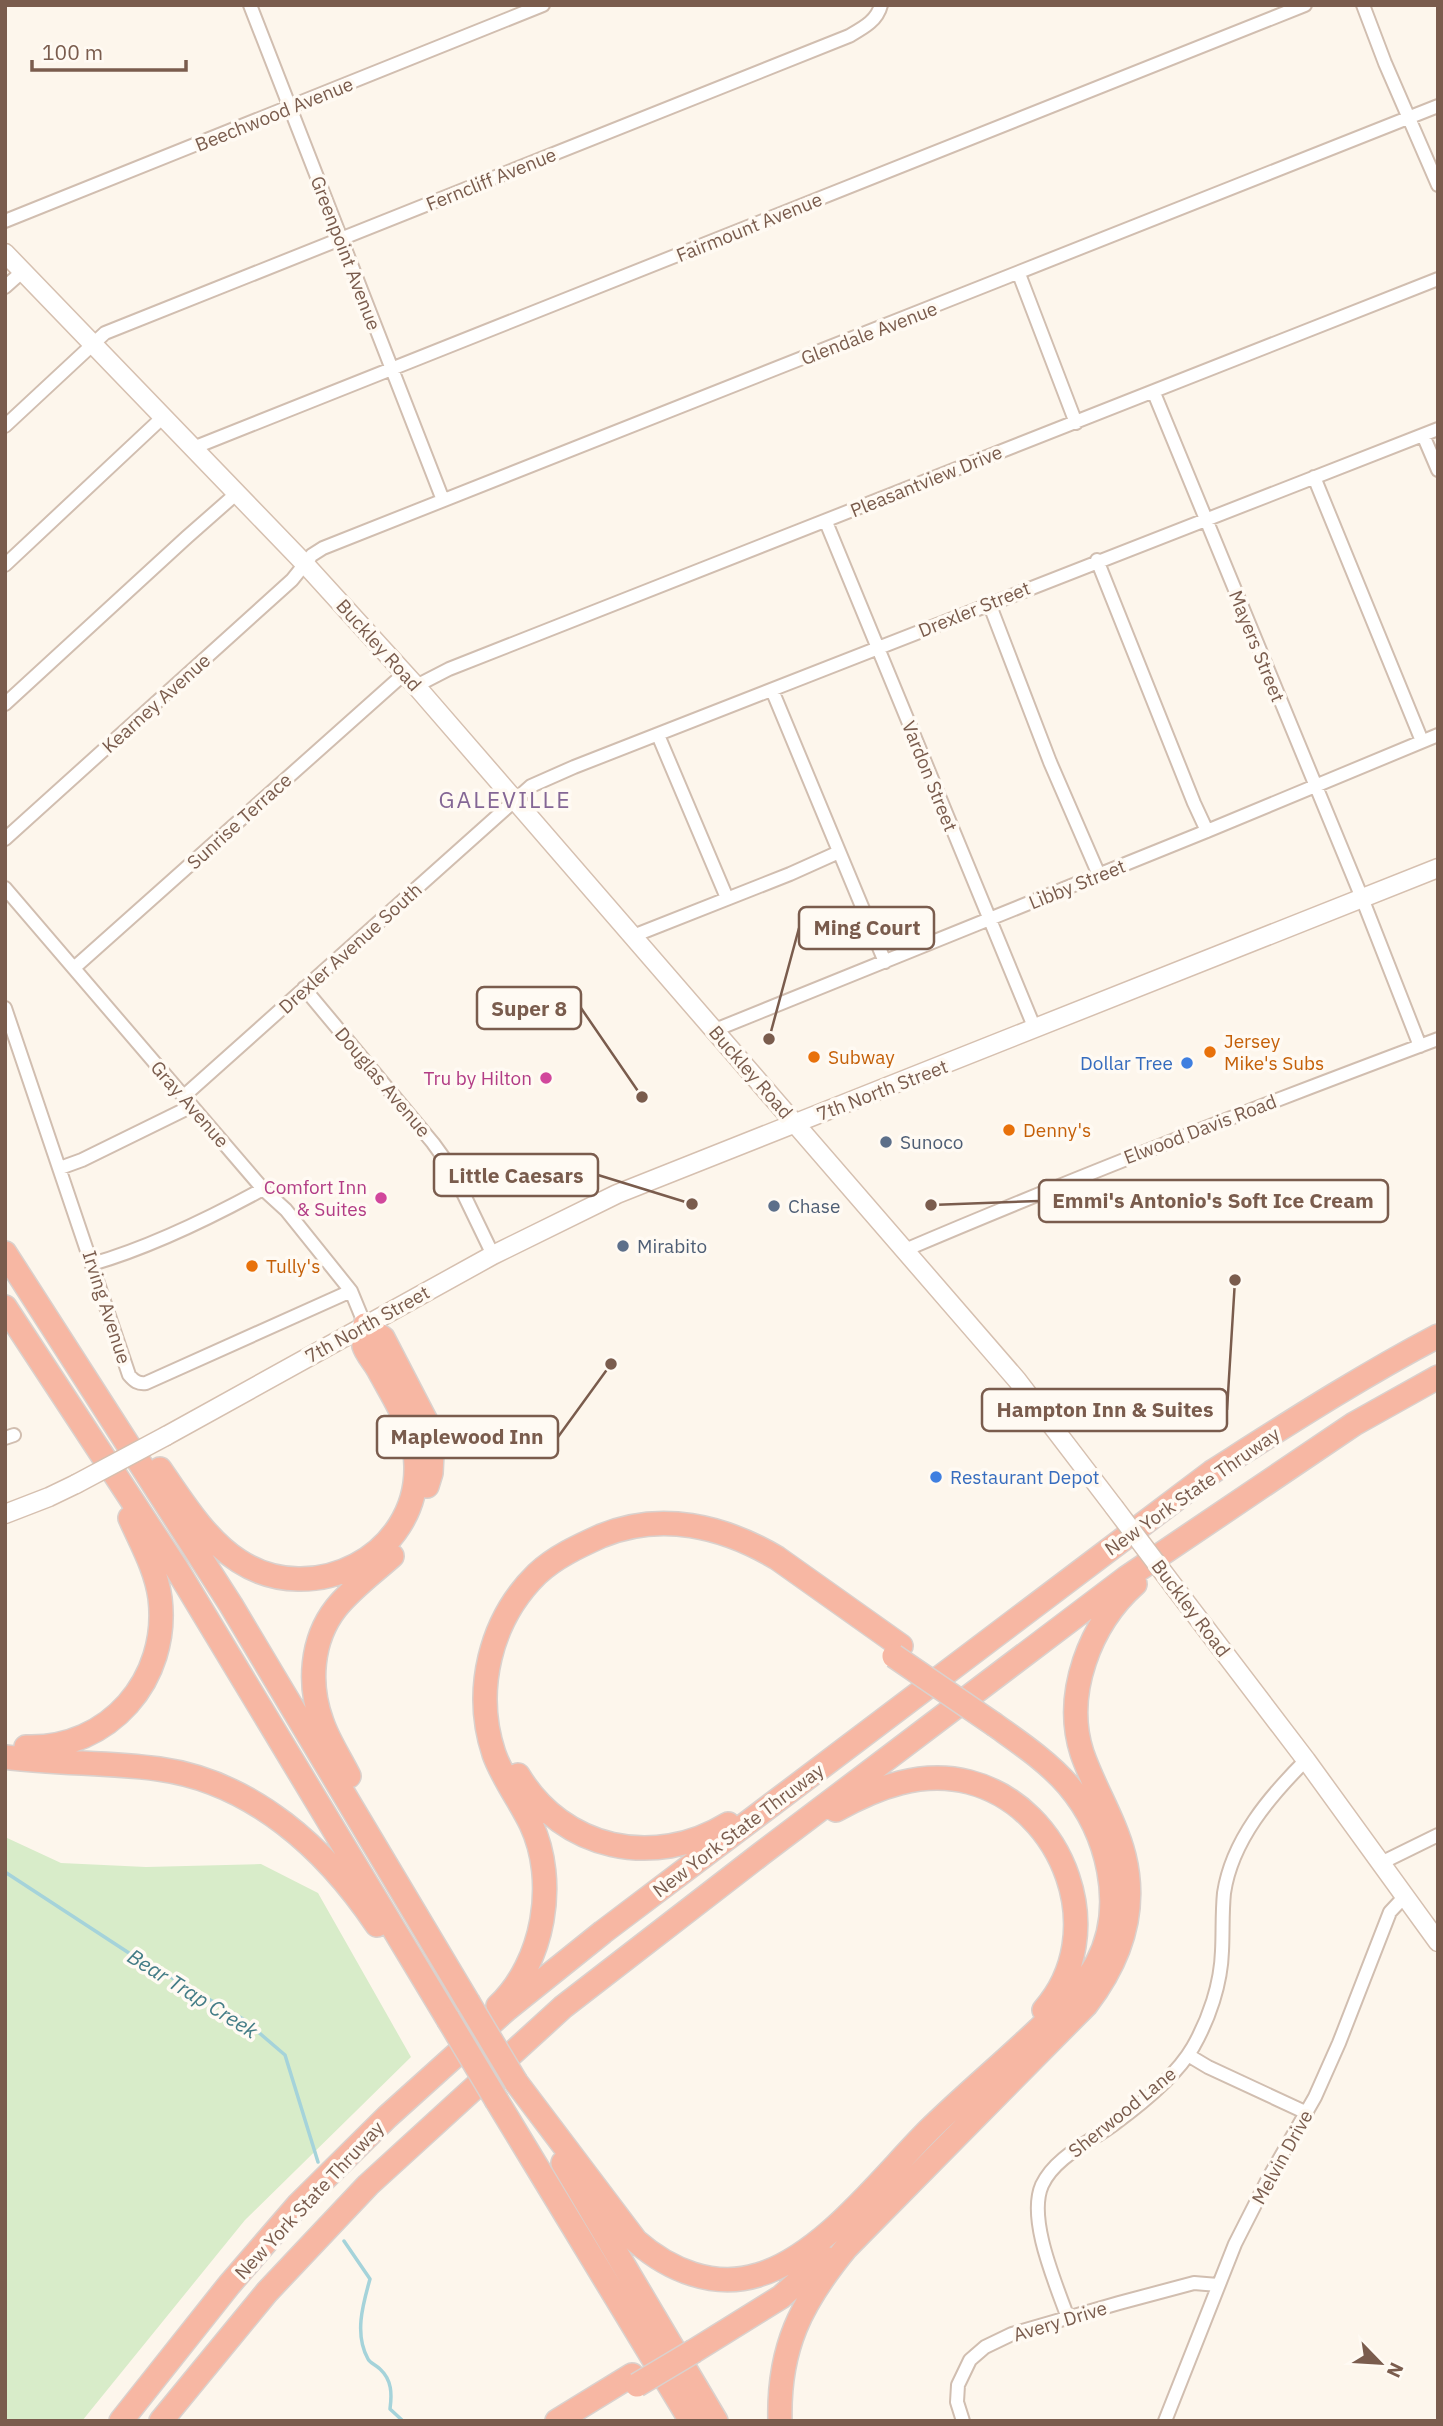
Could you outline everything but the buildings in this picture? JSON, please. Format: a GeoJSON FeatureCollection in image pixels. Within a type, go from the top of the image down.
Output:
{"type":"FeatureCollection","features":[{"type":"Feature","properties":{"kind":"highway"},"geometry":{"type":"LineString","coordinates":[[5,1252],[204,1529],[238,1561],[272,1576],[321,1579],[355,1567],[381,1548],[395,1532],[406,1512],[416,1485],[414,1444],[406,1421],[364,1347],[365,1325]]}},
{"type":"Feature","properties":{"kind":"highway"},"geometry":{"type":"LineString","coordinates":[[5,1252],[231,1605],[716,2421]]}},
{"type":"Feature","properties":{"kind":"highway"},"geometry":{"type":"LineString","coordinates":[[5,1307],[175,1566],[691,2421]]}},
{"type":"Feature","properties":{"kind":"highway"},"geometry":{"type":"LineString","coordinates":[[365,1325],[383,1338],[426,1421],[431,1473],[417,1520],[401,1545],[350,1592],[325,1625],[314,1664],[313,1689],[322,1723],[353,1785],[435,1932],[448,1968]]}},
{"type":"Feature","properties":{"kind":"highway","name":"New York State Thruway"},"geometry":{"type":"LineString","coordinates":[[121,2421],[212,2306],[298,2206],[387,2117],[508,2009],[603,1932],[1212,1472],[1352,1384],[1438,1336]]}},
{"type":"Feature","properties":{"kind":"highway","name":"New York State Thruway"},"geometry":{"type":"LineString","coordinates":[[161,2421],[267,2292],[368,2185],[563,2007],[1126,1578],[1354,1424],[1438,1377]]}},
{"type":"Feature","properties":{"kind":"highway"},"geometry":{"type":"LineString","coordinates":[[5,1746],[41,1748],[74,1741],[95,1731],[117,1716],[140,1689],[159,1646],[160,1596],[152,1567],[83,1424]]}},
{"type":"Feature","properties":{"kind":"highway"},"geometry":{"type":"LineString","coordinates":[[556,2421],[689,2347],[781,2283],[879,2199],[1086,2005],[1103,1983],[1125,1933],[1128,1910],[1124,1856],[1081,1750],[1077,1699],[1084,1660],[1101,1625],[1126,1592],[1212,1518]]}},
{"type":"Feature","properties":{"kind":"highway"},"geometry":{"type":"LineString","coordinates":[[387,2117],[431,2069],[504,2000],[523,1970],[544,1916],[545,1879],[540,1849],[532,1826],[495,1756],[485,1702],[486,1676],[492,1647],[505,1616],[520,1593],[539,1572],[581,1545],[633,1526],[688,1524],[715,1529],[757,1546],[777,1558],[897,1651]]}},
{"type":"Feature","properties":{"kind":"highway"},"geometry":{"type":"LineString","coordinates":[[801,1783],[709,1835],[681,1845],[634,1849],[608,1844],[564,1824],[541,1807],[524,1785],[509,1761],[501,1731],[496,1705],[497,1676],[514,1622],[544,1583],[561,1569],[607,1544],[660,1535],[689,1537],[732,1549],[897,1651],[998,1720],[1036,1739],[1068,1767],[1089,1793],[1116,1835]]}},
{"type":"Feature","properties":{"kind":"highway"},"geometry":{"type":"LineString","coordinates":[[780,2421],[785,2360],[794,2326],[823,2276],[846,2248],[930,2129],[1069,2000],[1097,1963],[1106,1942],[1111,1912],[1110,1881],[1105,1855],[1084,1808],[1052,1769],[998,1720]]}},
{"type":"Feature","properties":{"kind":"highway"},"geometry":{"type":"LineString","coordinates":[[5,1757],[163,1769],[228,1789],[272,1813],[334,1870],[374,1922],[400,1963],[448,2019]]}},
{"type":"Feature","properties":{"kind":"highway"},"geometry":{"type":"LineString","coordinates":[[761,1854],[858,1798],[897,1783],[920,1779],[969,1782],[997,1793],[1023,1810],[1044,1830],[1056,1849],[1074,1896],[1076,1923],[1073,1955],[1066,1976],[1052,2001],[982,2082]]}},
{"type":"Feature","properties":{"kind":"highway"},"geometry":{"type":"LineString","coordinates":[[516,2081],[636,2242],[662,2262],[688,2273],[726,2280],[741,2279],[782,2267],[879,2199]]}},
{"type":"Feature","properties":{"kind":"highway"},"geometry":{"type":"LineString","coordinates":[[607,2282],[673,2421]]}},
{"type":"Feature","properties":{"kind":"highway"},"geometry":{"type":"LineString","coordinates":[[579,2421],[634,2380]]}},
{"type":"Feature","properties":{"kind":"street","name":"Greenpoint Avenue"},"geometry":{"type":"LineString","coordinates":[[250,5],[443,500]]}},
{"type":"Feature","properties":{"kind":"street","name":"Beechwood Avenue"},"geometry":{"type":"LineString","coordinates":[[5,221],[543,5]]}},
{"type":"Feature","properties":{"kind":"street","name":"Ferncliff Avenue"},"geometry":{"type":"LineString","coordinates":[[5,426],[105,333],[849,36],[868,25],[879,12],[881,5]]}},
{"type":"Feature","properties":{"kind":"street","name":"Fairmount Avenue"},"geometry":{"type":"LineString","coordinates":[[193,448],[1305,5]]}},
{"type":"Feature","properties":{"kind":"street"},"geometry":{"type":"LineString","coordinates":[[1363,5],[1438,185]]}},
{"type":"Feature","properties":{"kind":"street","name":"Glendale Avenue"},"geometry":{"type":"LineString","coordinates":[[305,564],[323,548],[1438,106]]}},
{"type":"Feature","properties":{"kind":"street","name":"Buckley Road"},"geometry":{"type":"LineString","coordinates":[[5,253],[305,564],[410,680],[1017,1380],[1306,1760],[1438,1942]]}},
{"type":"Feature","properties":{"kind":"street"},"geometry":{"type":"LineString","coordinates":[[5,286],[23,271]]}},
{"type":"Feature","properties":{"kind":"street"},"geometry":{"type":"LineString","coordinates":[[1019,274],[1076,423]]}},
{"type":"Feature","properties":{"kind":"street","name":"Pleasantview Drive"},"geometry":{"type":"LineString","coordinates":[[410,680],[449,669],[826,522],[1438,279]]}},
{"type":"Feature","properties":{"kind":"street","name":"Mayers Street"},"geometry":{"type":"LineString","coordinates":[[1154,393],[1362,898]]}},
{"type":"Feature","properties":{"kind":"street"},"geometry":{"type":"LineString","coordinates":[[5,565],[163,417]]}},
{"type":"Feature","properties":{"kind":"street","name":"Drexler Street"},"geometry":{"type":"LineString","coordinates":[[515,800],[531,786],[563,772],[1097,560],[1438,429]]}},
{"type":"Feature","properties":{"kind":"street"},"geometry":{"type":"LineString","coordinates":[[1423,435],[1438,470]]}},
{"type":"Feature","properties":{"kind":"street"},"geometry":{"type":"LineString","coordinates":[[1314,477],[1422,741]]}},
{"type":"Feature","properties":{"kind":"street"},"geometry":{"type":"LineString","coordinates":[[5,704],[237,494]]}},
{"type":"Feature","properties":{"kind":"street","name":"Vardon Street"},"geometry":{"type":"LineString","coordinates":[[826,522],[1035,1030]]}},
{"type":"Feature","properties":{"kind":"street"},"geometry":{"type":"LineString","coordinates":[[1097,560],[1207,831]]}},
{"type":"Feature","properties":{"kind":"street","name":"Kearney Avenue"},"geometry":{"type":"LineString","coordinates":[[5,839],[292,580],[305,564]]}},
{"type":"Feature","properties":{"kind":"street"},"geometry":{"type":"LineString","coordinates":[[989,603],[1050,762],[1099,875]]}},
{"type":"Feature","properties":{"kind":"street","name":"Sunrise Terrace"},"geometry":{"type":"LineString","coordinates":[[74,968],[410,680]]}},
{"type":"Feature","properties":{"kind":"street"},"geometry":{"type":"LineString","coordinates":[[772,690],[885,962]]}},
{"type":"Feature","properties":{"kind":"street"},"geometry":{"type":"LineString","coordinates":[[657,735],[727,898]]}},
{"type":"Feature","properties":{"kind":"street","name":"Libby Street"},"geometry":{"type":"LineString","coordinates":[[715,1030],[1438,735]]}},
{"type":"Feature","properties":{"kind":"street","name":"Drexler Avenue South"},"geometry":{"type":"LineString","coordinates":[[60,1168],[82,1160],[188,1101],[304,988],[515,800]]}},
{"type":"Feature","properties":{"kind":"street"},"geometry":{"type":"LineString","coordinates":[[633,936],[839,852]]}},
{"type":"Feature","properties":{"kind":"street","name":"7th North Street"},"geometry":{"type":"LineString","coordinates":[[5,1514],[76,1483],[493,1255],[617,1195],[1438,868]]}},
{"type":"Feature","properties":{"kind":"street","name":"Gray Avenue"},"geometry":{"type":"LineString","coordinates":[[5,888],[263,1189],[286,1210],[351,1291],[365,1325]]}},
{"type":"Feature","properties":{"kind":"street"},"geometry":{"type":"LineString","coordinates":[[1362,898],[1420,1046]]}},
{"type":"Feature","properties":{"kind":"street","name":"Douglas Avenue"},"geometry":{"type":"LineString","coordinates":[[304,988],[439,1151],[463,1191],[493,1255]]}},
{"type":"Feature","properties":{"kind":"street","name":"Irving Avenue"},"geometry":{"type":"LineString","coordinates":[[5,1008],[129,1375],[134,1381],[141,1384],[180,1368],[351,1291]]}},
{"type":"Feature","properties":{"kind":"street","name":"Elwood Davis Road"},"geometry":{"type":"LineString","coordinates":[[905,1250],[1203,1128],[1438,1039]]}},
{"type":"Feature","properties":{"kind":"street"},"geometry":{"type":"LineString","coordinates":[[92,1264],[118,1256],[231,1207],[263,1189]]}},
{"type":"Feature","properties":{"kind":"street","name":"Sherwood Lane"},"geometry":{"type":"LineString","coordinates":[[1068,2318],[1042,2238],[1038,2208],[1043,2185],[1052,2170],[1139,2104],[1188,2054],[1208,2016],[1219,1978],[1225,1891],[1241,1844],[1262,1807],[1306,1760]]}},
{"type":"Feature","properties":{"kind":"street"},"geometry":{"type":"LineString","coordinates":[[1381,1863],[1438,1835]]}},
{"type":"Feature","properties":{"kind":"street","name":"Melvin Drive"},"geometry":{"type":"LineString","coordinates":[[1165,2421],[1217,2286],[1268,2179],[1307,2113],[1339,2043],[1390,1912],[1405,1896]]}},
{"type":"Feature","properties":{"kind":"street"},"geometry":{"type":"LineString","coordinates":[[1188,2054],[1208,2067],[1307,2113]]}},
{"type":"Feature","properties":{"kind":"street","name":"Avery Drive"},"geometry":{"type":"LineString","coordinates":[[963,2421],[957,2402],[958,2385],[970,2360],[985,2347],[1012,2334],[1194,2283],[1217,2286]]}},
{"type":"Feature","properties":{"kind":"green space"},"geometry":{"type":"Polygon","coordinates":[[[5,1837],[61,1863],[146,1867],[261,1864],[318,1893],[411,2057],[245,2220],[82,2421],[5,2421],[5,1837]]]}},
{"type":"Feature","properties":{"kind":"waterway","name":"Bear Trap Creek"},"geometry":{"type":"LineString","coordinates":[[5,1872],[129,1953],[243,2019],[285,2055],[318,2162]]}},
{"type":"Feature","properties":{"kind":"waterway","name":"Bear Trap Creek"},"geometry":{"type":"LineString","coordinates":[[344,2241],[370,2279],[361,2319],[364,2349],[369,2360],[387,2378],[391,2393],[390,2409],[403,2421]]}},
{"type":"Feature","properties":{"kind":"place","name":"Ming Court"},"geometry":{"type":"Point","coordinates":[769,1039]}},
{"type":"Feature","properties":{"kind":"place","name":"Jersey Mike's Subs"},"geometry":{"type":"Point","coordinates":[1210,1052]}},
{"type":"Feature","properties":{"kind":"place","name":"Subway"},"geometry":{"type":"Point","coordinates":[814,1057]}},
{"type":"Feature","properties":{"kind":"place","name":"Dollar Tree"},"geometry":{"type":"Point","coordinates":[1187,1063]}},
{"type":"Feature","properties":{"kind":"place","name":"Tru by Hilton"},"geometry":{"type":"Point","coordinates":[546,1078]}},
{"type":"Feature","properties":{"kind":"place","name":"Super 8"},"geometry":{"type":"Point","coordinates":[642,1097]}},
{"type":"Feature","properties":{"kind":"place","name":"Denny's"},"geometry":{"type":"Point","coordinates":[1009,1130]}},
{"type":"Feature","properties":{"kind":"place","name":"Sunoco"},"geometry":{"type":"Point","coordinates":[886,1142]}},
{"type":"Feature","properties":{"kind":"place","name":"Comfort Inn & Suites"},"geometry":{"type":"Point","coordinates":[381,1198]}},
{"type":"Feature","properties":{"kind":"place","name":"Little Caesars"},"geometry":{"type":"Point","coordinates":[692,1204]}},
{"type":"Feature","properties":{"kind":"place","name":"Emmi's Antonio's Soft Ice Cream"},"geometry":{"type":"Point","coordinates":[931,1205]}},
{"type":"Feature","properties":{"kind":"place","name":"Chase"},"geometry":{"type":"Point","coordinates":[774,1206]}},
{"type":"Feature","properties":{"kind":"place","name":"Mirabito"},"geometry":{"type":"Point","coordinates":[623,1246]}},
{"type":"Feature","properties":{"kind":"place","name":"Tully's"},"geometry":{"type":"Point","coordinates":[252,1266]}},
{"type":"Feature","properties":{"kind":"place","name":"Hampton Inn & Suites"},"geometry":{"type":"Point","coordinates":[1235,1280]}},
{"type":"Feature","properties":{"kind":"place","name":"Maplewood Inn"},"geometry":{"type":"Point","coordinates":[611,1364]}},
{"type":"Feature","properties":{"kind":"place","name":"Restaurant Depot"},"geometry":{"type":"Point","coordinates":[936,1477]}},
{"type":"Feature","properties":{"kind":"district","name":"GALEVILLE"},"geometry":{"type":"Point","coordinates":[505,799]}}]}
